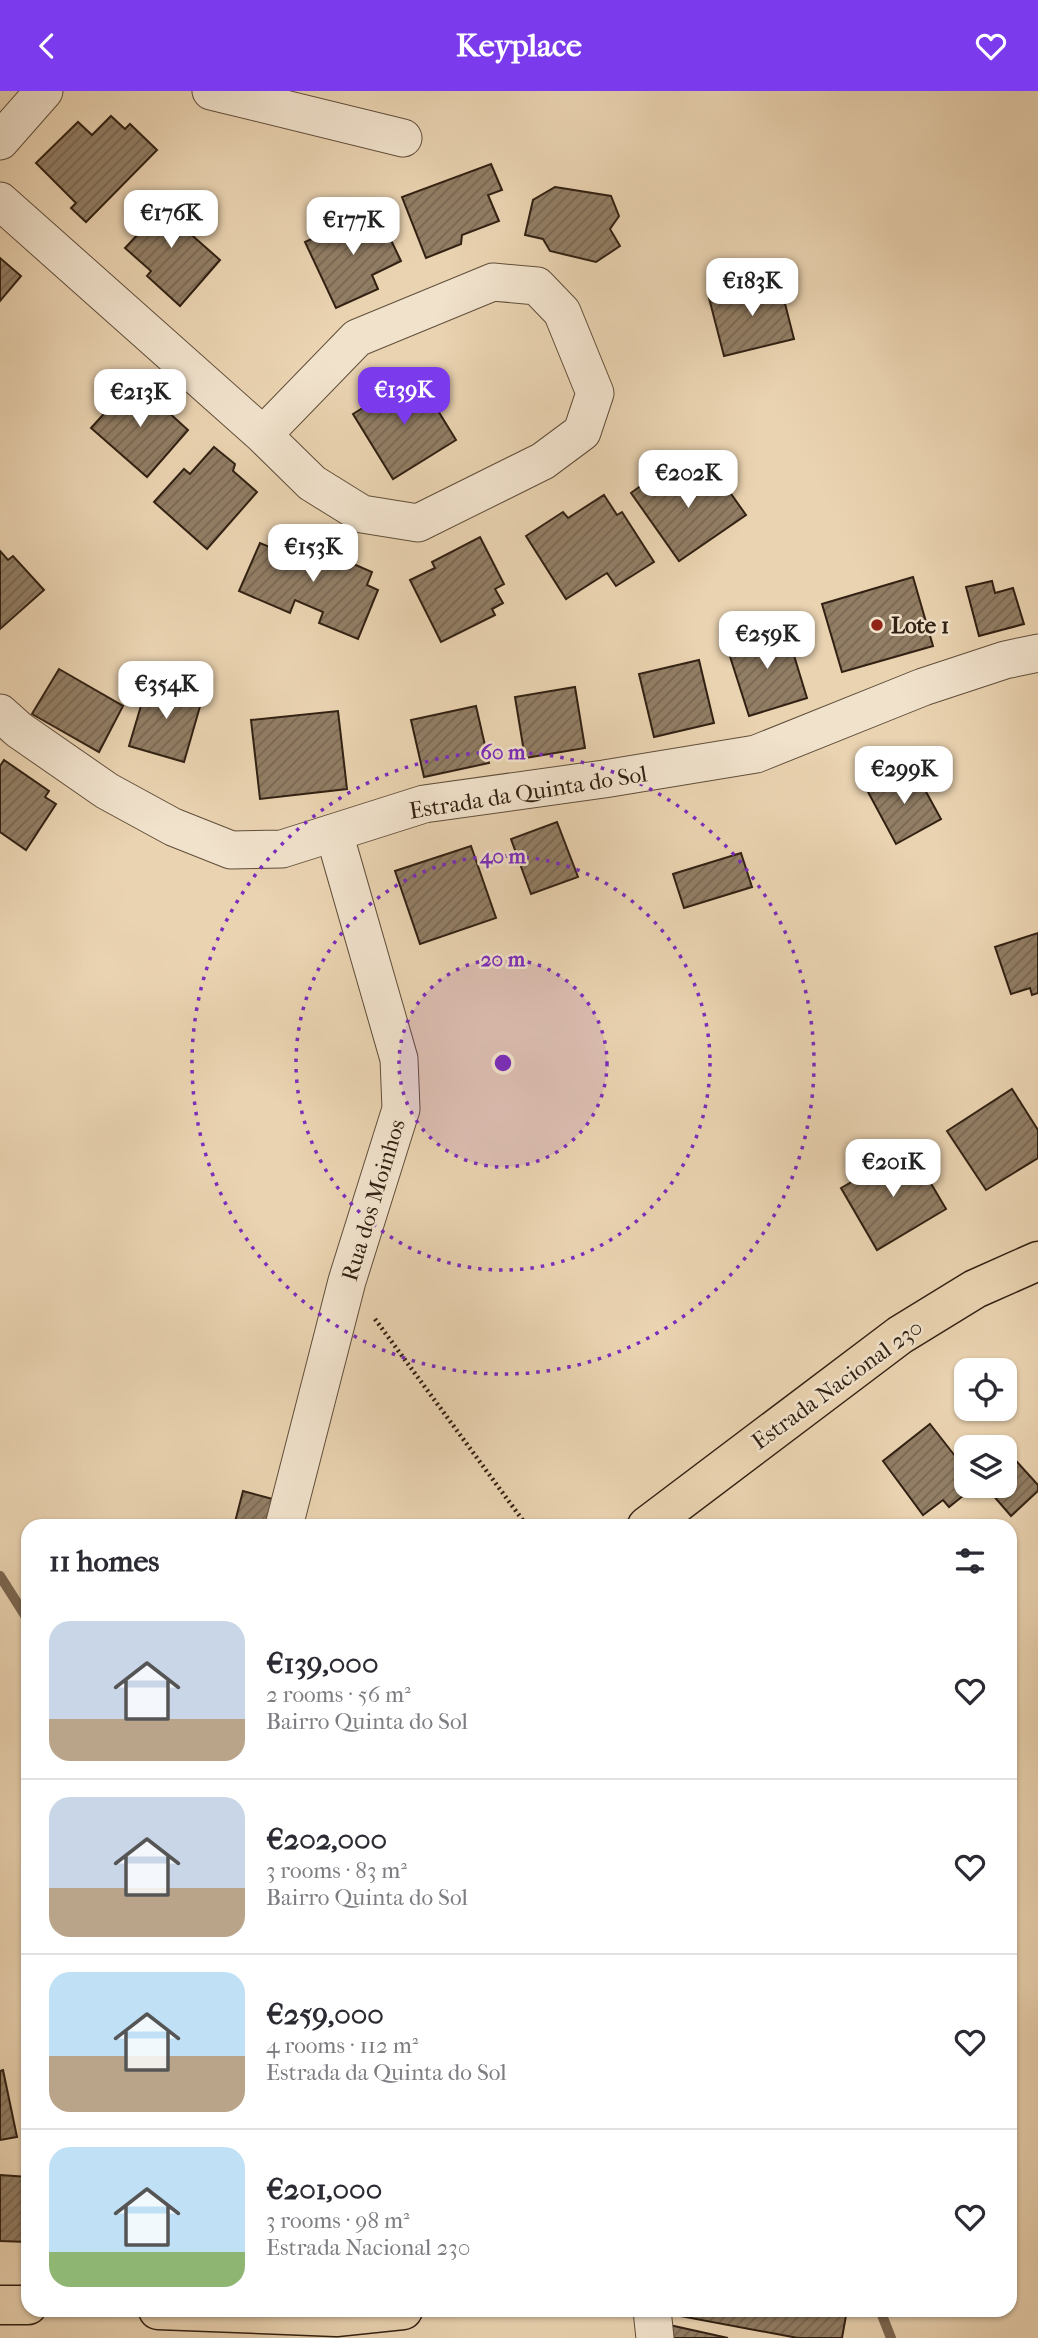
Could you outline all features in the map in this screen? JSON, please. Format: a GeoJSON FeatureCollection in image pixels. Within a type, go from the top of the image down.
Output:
{"type":"FeatureCollection","features":[{"type":"Feature","properties":{"kind":"main road","name":"Estrada Nacional 230"},"geometry":{"type":"LineString","coordinates":[[656,1519],[900,1335],[975,1289],[1038,1261]]}},
{"type":"Feature","properties":{"kind":"main road"},"geometry":{"type":"LineString","coordinates":[[0,2305],[21,2305]]}},
{"type":"Feature","properties":{"kind":"street"},"geometry":{"type":"LineString","coordinates":[[0,141],[44,91]]}},
{"type":"Feature","properties":{"kind":"street"},"geometry":{"type":"LineString","coordinates":[[211,91],[402,138]]}},
{"type":"Feature","properties":{"kind":"street"},"geometry":{"type":"LineString","coordinates":[[0,201],[263,435],[312,483],[362,514],[418,523],[543,461],[582,432],[595,393],[562,312],[537,286],[494,282],[357,338],[263,435]]}},
{"type":"Feature","properties":{"kind":"street","name":"Estrada da Quinta do Sol"},"geometry":{"type":"LineString","coordinates":[[0,713],[19,730],[107,790],[173,827],[231,849],[282,849],[424,804],[756,754],[923,687],[1004,660],[1038,653]]}},
{"type":"Feature","properties":{"kind":"street","name":"Rua dos Moinhos"},"geometry":{"type":"LineString","coordinates":[[286,1519],[347,1281],[401,1109],[399,1059],[334,833]]}},
{"type":"Feature","properties":{"kind":"street"},"geometry":{"type":"LineString","coordinates":[[652,2317],[654,2338]]}},
{"type":"Feature","properties":{"kind":"path"},"geometry":{"type":"LineString","coordinates":[[347,1281],[522,1519]]}},
{"type":"Feature","properties":{"kind":"building"},"geometry":{"type":"Polygon","coordinates":[[[111,116],[125,129],[130,124],[157,150],[86,222],[71,208],[76,203],[36,163],[78,122],[92,135],[111,116]]]}},
{"type":"Feature","properties":{"kind":"building"},"geometry":{"type":"Polygon","coordinates":[[[491,164],[502,190],[488,195],[499,221],[462,235],[461,244],[426,258],[402,197],[491,164]]]}},
{"type":"Feature","properties":{"kind":"building"},"geometry":{"type":"Polygon","coordinates":[[[555,187],[611,196],[619,216],[610,229],[620,246],[596,262],[550,251],[543,239],[525,235],[533,200],[555,187]]]}},
{"type":"Feature","properties":{"kind":"building"},"geometry":{"type":"Polygon","coordinates":[[[162,192],[195,221],[186,230],[220,260],[180,306],[147,276],[151,271],[125,248],[142,230],[134,224],[162,192]]]}},
{"type":"Feature","properties":{"kind":"building"},"geometry":{"type":"Polygon","coordinates":[[[376,209],[401,261],[372,275],[378,289],[336,308],[305,242],[376,209]]]}},
{"type":"Feature","properties":{"kind":"building"},"geometry":{"type":"Polygon","coordinates":[[[0,258],[21,276],[0,301],[0,258]]]}},
{"type":"Feature","properties":{"kind":"building"},"geometry":{"type":"Polygon","coordinates":[[[779,280],[794,339],[724,356],[709,298],[779,280]]]}},
{"type":"Feature","properties":{"kind":"building"},"geometry":{"type":"Polygon","coordinates":[[[416,375],[456,440],[393,479],[353,414],[416,375]]]}},
{"type":"Feature","properties":{"kind":"building"},"geometry":{"type":"Polygon","coordinates":[[[134,381],[188,430],[147,477],[91,428],[134,381]]]}},
{"type":"Feature","properties":{"kind":"building"},"geometry":{"type":"Polygon","coordinates":[[[214,447],[235,464],[233,471],[257,492],[207,549],[154,502],[184,469],[190,474],[214,447]]]}},
{"type":"Feature","properties":{"kind":"building"},"geometry":{"type":"Polygon","coordinates":[[[712,467],[746,515],[679,561],[631,493],[664,469],[679,490],[712,467]]]}},
{"type":"Feature","properties":{"kind":"building"},"geometry":{"type":"Polygon","coordinates":[[[604,495],[617,515],[622,512],[654,562],[616,586],[607,573],[566,599],[526,536],[563,512],[568,518],[604,495]]]}},
{"type":"Feature","properties":{"kind":"building"},"geometry":{"type":"Polygon","coordinates":[[[290,537],[327,552],[330,545],[355,555],[351,563],[372,572],[367,585],[378,590],[358,639],[319,623],[323,612],[295,600],[290,613],[239,591],[260,543],[284,553],[290,537]]]}},
{"type":"Feature","properties":{"kind":"building"},"geometry":{"type":"Polygon","coordinates":[[[480,537],[504,584],[495,589],[503,603],[492,609],[495,615],[441,642],[410,580],[435,568],[432,562],[480,537]]]}},
{"type":"Feature","properties":{"kind":"building"},"geometry":{"type":"Polygon","coordinates":[[[0,551],[8,560],[13,556],[44,590],[0,629],[0,551]]]}},
{"type":"Feature","properties":{"kind":"building","name":"Lote 1"},"geometry":{"type":"Polygon","coordinates":[[[913,577],[933,646],[842,672],[822,604],[913,577]]]}},
{"type":"Feature","properties":{"kind":"building"},"geometry":{"type":"Polygon","coordinates":[[[992,581],[995,593],[1013,588],[1024,624],[979,636],[966,587],[992,581]]]}},
{"type":"Feature","properties":{"kind":"building"},"geometry":{"type":"Polygon","coordinates":[[[785,626],[807,698],[749,716],[726,644],[785,626]]]}},
{"type":"Feature","properties":{"kind":"building"},"geometry":{"type":"Polygon","coordinates":[[[699,660],[714,723],[654,737],[639,674],[699,660]]]}},
{"type":"Feature","properties":{"kind":"building"},"geometry":{"type":"Polygon","coordinates":[[[59,669],[123,706],[99,752],[32,714],[59,669]]]}},
{"type":"Feature","properties":{"kind":"building"},"geometry":{"type":"Polygon","coordinates":[[[149,679],[203,696],[184,762],[129,746],[149,679]]]}},
{"type":"Feature","properties":{"kind":"building"},"geometry":{"type":"Polygon","coordinates":[[[575,687],[585,748],[525,758],[515,697],[575,687]]]}},
{"type":"Feature","properties":{"kind":"building"},"geometry":{"type":"Polygon","coordinates":[[[476,706],[489,763],[424,777],[411,720],[476,706]]]}},
{"type":"Feature","properties":{"kind":"building"},"geometry":{"type":"Polygon","coordinates":[[[338,711],[347,789],[260,799],[251,720],[338,711]]]}},
{"type":"Feature","properties":{"kind":"building"},"geometry":{"type":"Polygon","coordinates":[[[4,760],[49,791],[45,797],[56,804],[26,850],[0,832],[0,766],[4,760]]]}},
{"type":"Feature","properties":{"kind":"building"},"geometry":{"type":"Polygon","coordinates":[[[913,768],[941,819],[896,844],[868,792],[913,768]]]}},
{"type":"Feature","properties":{"kind":"building"},"geometry":{"type":"Polygon","coordinates":[[[557,822],[578,877],[531,894],[511,839],[557,822]]]}},
{"type":"Feature","properties":{"kind":"building"},"geometry":{"type":"Polygon","coordinates":[[[471,846],[496,918],[420,944],[395,871],[471,846]]]}},
{"type":"Feature","properties":{"kind":"building"},"geometry":{"type":"Polygon","coordinates":[[[741,853],[752,887],[684,908],[673,874],[741,853]]]}},
{"type":"Feature","properties":{"kind":"building"},"geometry":{"type":"Polygon","coordinates":[[[1038,933],[1038,993],[1032,995],[1030,988],[1011,994],[995,947],[1038,933]]]}},
{"type":"Feature","properties":{"kind":"building"},"geometry":{"type":"Polygon","coordinates":[[[1012,1089],[1038,1130],[1038,1158],[986,1190],[947,1131],[1012,1089]]]}},
{"type":"Feature","properties":{"kind":"building"},"geometry":{"type":"Polygon","coordinates":[[[910,1148],[946,1209],[877,1250],[841,1188],[910,1148]]]}},
{"type":"Feature","properties":{"kind":"building"},"geometry":{"type":"Polygon","coordinates":[[[930,1424],[954,1455],[954,1498],[960,1498],[949,1507],[943,1500],[923,1515],[883,1461],[930,1424]]]}},
{"type":"Feature","properties":{"kind":"building"},"geometry":{"type":"Polygon","coordinates":[[[1017,1462],[1038,1485],[1038,1491],[1011,1516],[995,1498],[1017,1498],[1017,1462]]]}},
{"type":"Feature","properties":{"kind":"building"},"geometry":{"type":"Polygon","coordinates":[[[243,1491],[280,1501],[276,1519],[236,1519],[243,1491]]]}},
{"type":"Feature","properties":{"kind":"building"},"geometry":{"type":"Polygon","coordinates":[[[3,2070],[17,2137],[0,2140],[0,2071],[3,2070]]]}},
{"type":"Feature","properties":{"kind":"building"},"geometry":{"type":"Polygon","coordinates":[[[0,2175],[21,2176],[21,2242],[0,2241],[0,2175]]]}},
{"type":"Feature","properties":{"kind":"building"},"geometry":{"type":"Polygon","coordinates":[[[685,2317],[846,2317],[842,2338],[798,2338],[685,2317]]]}},
{"type":"Feature","properties":{"kind":"building"},"geometry":{"type":"Polygon","coordinates":[[[665,2324],[728,2338],[667,2338],[665,2324]]]}},
{"type":"Feature","properties":{"kind":"waterway"},"geometry":{"type":"LineString","coordinates":[[0,1576],[21,1609]]}},
{"type":"Feature","properties":{"kind":"waterway"},"geometry":{"type":"LineString","coordinates":[[883,2317],[891,2338]]}},
{"type":"Feature","properties":{"kind":"place","name":"Lote 1"},"geometry":{"type":"Point","coordinates":[877,625]}}]}
